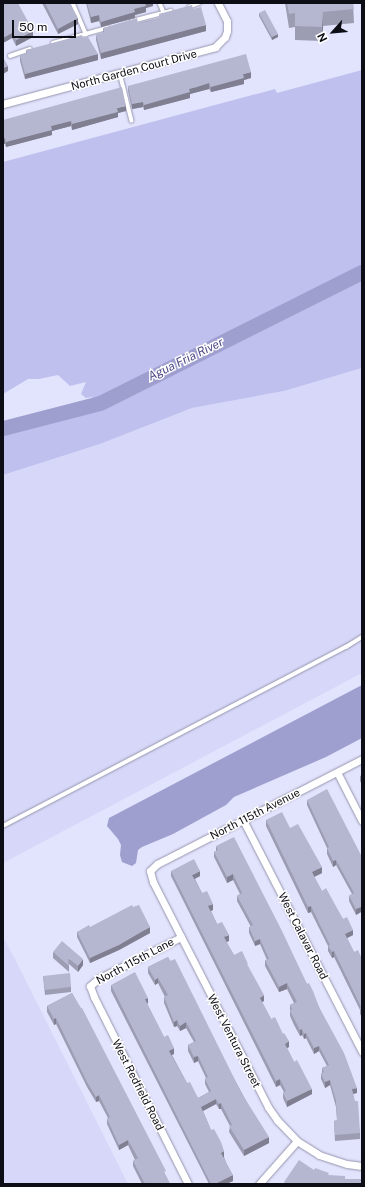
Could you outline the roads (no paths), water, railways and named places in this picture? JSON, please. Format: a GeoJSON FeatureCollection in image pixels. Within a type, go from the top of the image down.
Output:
{"type":"FeatureCollection","features":[{"type":"Feature","properties":{"kind":"street","name":"North Garden Court Drive"},"geometry":{"type":"LineString","coordinates":[[3,104],[210,50],[219,44],[225,37],[227,25],[218,3]]}},
{"type":"Feature","properties":{"kind":"street","name":"North 115th Avenue"},"geometry":{"type":"LineString","coordinates":[[150,871],[157,864],[362,759]]}},
{"type":"Feature","properties":{"kind":"street"},"geometry":{"type":"LineString","coordinates":[[337,772],[362,821]]}},
{"type":"Feature","properties":{"kind":"street","name":"West Calavar Road"},"geometry":{"type":"LineString","coordinates":[[242,820],[362,1052]]}},
{"type":"Feature","properties":{"kind":"street","name":"West Ventura Street"},"geometry":{"type":"LineString","coordinates":[[150,871],[153,882],[268,1107],[282,1126],[297,1141],[319,1155],[347,1164],[362,1166]]}},
{"type":"Feature","properties":{"kind":"street","name":"North 115th Lane"},"geometry":{"type":"LineString","coordinates":[[90,986],[98,979],[181,937]]}},
{"type":"Feature","properties":{"kind":"street","name":"West Redfield Road"},"geometry":{"type":"LineString","coordinates":[[90,986],[94,997],[188,1184]]}},
{"type":"Feature","properties":{"kind":"street"},"geometry":{"type":"LineString","coordinates":[[259,1184],[297,1141]]}},
{"type":"Feature","properties":{"kind":"lane"},"geometry":{"type":"LineString","coordinates":[[73,3],[86,34]]}},
{"type":"Feature","properties":{"kind":"lane"},"geometry":{"type":"LineString","coordinates":[[160,3],[164,13]]}},
{"type":"Feature","properties":{"kind":"lane"},"geometry":{"type":"LineString","coordinates":[[183,8],[199,3]]}},
{"type":"Feature","properties":{"kind":"lane"},"geometry":{"type":"LineString","coordinates":[[128,22],[177,10]]}},
{"type":"Feature","properties":{"kind":"lane"},"geometry":{"type":"LineString","coordinates":[[50,44],[114,26]]}},
{"type":"Feature","properties":{"kind":"lane"},"geometry":{"type":"LineString","coordinates":[[10,56],[37,47]]}},
{"type":"Feature","properties":{"kind":"lane"},"geometry":{"type":"LineString","coordinates":[[120,73],[132,121]]}},
{"type":"Feature","properties":{"kind":"lane"},"geometry":{"type":"LineString","coordinates":[[3,826],[339,651],[362,637]]}},
{"type":"Feature","properties":{"kind":"waterway","name":"Agua Fria River"},"geometry":{"type":"LineString","coordinates":[[3,428],[100,403],[362,272]]}}]}
